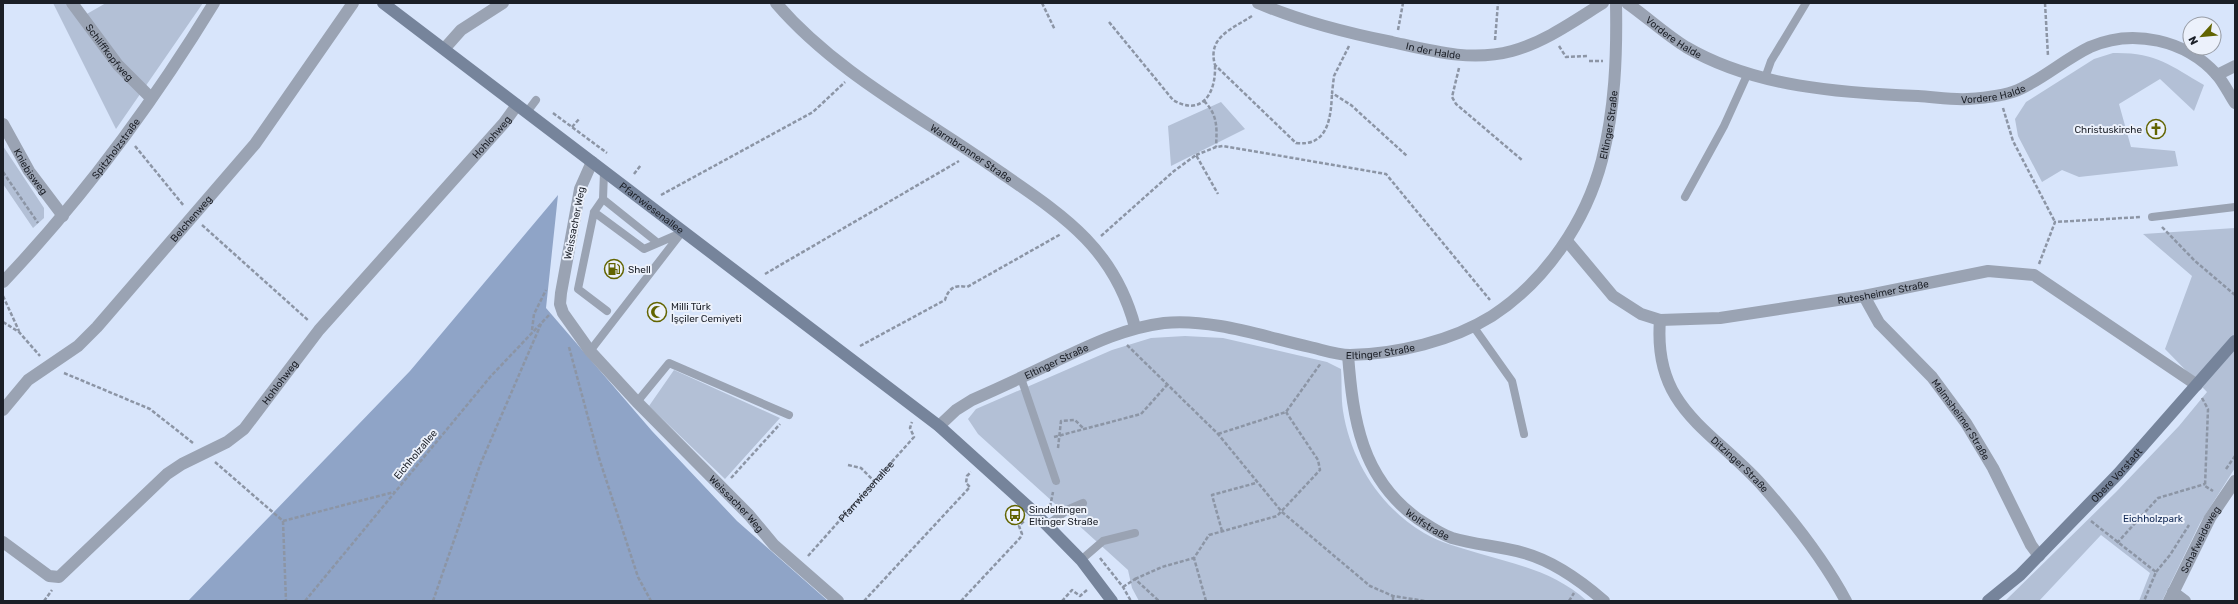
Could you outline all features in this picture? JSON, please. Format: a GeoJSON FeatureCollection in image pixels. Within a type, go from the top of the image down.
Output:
{"type":"FeatureCollection","features":[{"type":"Feature","properties":{"kind":"main road","name":"Pfarrwiesenallee"},"geometry":{"type":"LineString","coordinates":[[383,3],[445,48],[682,232],[939,426],[1047,525],[1081,560],[1111,599]]}},
{"type":"Feature","properties":{"kind":"main road","name":"Obere Vorstadt"},"geometry":{"type":"LineString","coordinates":[[1988,601],[2002,591],[2039,556],[2118,474],[2235,341]]}},
{"type":"Feature","properties":{"kind":"street","name":"Schliffkopfweg"},"geometry":{"type":"LineString","coordinates":[[72,3],[118,65],[151,98]]}},
{"type":"Feature","properties":{"kind":"street","name":"Spitzholzstraße"},"geometry":{"type":"LineString","coordinates":[[3,282],[63,216],[126,135],[214,3]]}},
{"type":"Feature","properties":{"kind":"street","name":"Belchenweg"},"geometry":{"type":"LineString","coordinates":[[3,410],[28,380],[78,346],[97,327],[192,217],[254,144],[353,3]]}},
{"type":"Feature","properties":{"kind":"street"},"geometry":{"type":"LineString","coordinates":[[445,48],[461,30],[503,3]]}},
{"type":"Feature","properties":{"kind":"street","name":"Warmbronner Straße"},"geometry":{"type":"LineString","coordinates":[[776,3],[814,42],[853,73],[973,152],[1075,226],[1092,244],[1123,290],[1135,327]]}},
{"type":"Feature","properties":{"kind":"street","name":"In der Halde"},"geometry":{"type":"LineString","coordinates":[[1258,3],[1354,34],[1442,54],[1463,56],[1496,54],[1525,47],[1551,35],[1603,3]]}},
{"type":"Feature","properties":{"kind":"street","name":"Eltinger Straße"},"geometry":{"type":"LineString","coordinates":[[939,426],[956,410],[972,400],[1120,332],[1135,327],[1166,323],[1203,323],[1348,355],[1384,352],[1423,344],[1457,334],[1498,311],[1537,276],[1567,241],[1596,181],[1609,126],[1615,62],[1616,3]]}},
{"type":"Feature","properties":{"kind":"street","name":"Vordere Halde"},"geometry":{"type":"LineString","coordinates":[[1627,3],[1687,47],[1748,73],[1765,78],[1803,85],[1886,95],[1968,99],[1998,95],[2018,90],[2091,47],[2111,41],[2131,38],[2176,45],[2202,61],[2217,75],[2235,103]]}},
{"type":"Feature","properties":{"kind":"street"},"geometry":{"type":"LineString","coordinates":[[2217,75],[2235,66]]}},
{"type":"Feature","properties":{"kind":"street","name":"Hohlohweg"},"geometry":{"type":"LineString","coordinates":[[3,542],[49,576],[59,577],[167,474],[236,437],[244,429],[319,330],[504,123],[522,108]]}},
{"type":"Feature","properties":{"kind":"street","name":"Kniebisweg"},"geometry":{"type":"LineString","coordinates":[[3,124],[29,171],[63,216]]}},
{"type":"Feature","properties":{"kind":"street","name":"Weissacher Weg"},"geometry":{"type":"LineString","coordinates":[[592,162],[580,189],[560,304],[564,313],[590,350],[637,402],[748,515],[774,545],[838,601]]}},
{"type":"Feature","properties":{"kind":"street","name":"Rutesheimer Straße"},"geometry":{"type":"LineString","coordinates":[[1567,241],[1613,296],[1641,314],[1660,320],[1720,318],[1864,296],[1988,271],[2034,275],[2195,387]]}},
{"type":"Feature","properties":{"kind":"street","name":"Malmsheimer Straße"},"geometry":{"type":"LineString","coordinates":[[1864,296],[1880,323],[1932,378],[1966,423],[1993,468],[2031,545],[2039,556]]}},
{"type":"Feature","properties":{"kind":"street","name":"Ditzinger Straße"},"geometry":{"type":"LineString","coordinates":[[1660,320],[1659,338],[1662,369],[1681,405],[1699,426],[1759,483],[1801,532],[1833,577],[1846,601]]}},
{"type":"Feature","properties":{"kind":"street","name":"Wolfstraße"},"geometry":{"type":"LineString","coordinates":[[1348,355],[1352,405],[1359,434],[1373,468],[1389,493],[1410,513],[1431,528],[1452,538],[1532,556],[1580,581],[1604,601]]}},
{"type":"Feature","properties":{"kind":"street","name":"Schafweideweg"},"geometry":{"type":"LineString","coordinates":[[2171,597],[2210,518],[2235,481]]}},
{"type":"Feature","properties":{"kind":"street"},"geometry":{"type":"LineString","coordinates":[[2171,597],[2185,601]]}},
{"type":"Feature","properties":{"kind":"lane"},"geometry":{"type":"LineString","coordinates":[[1765,78],[1771,61],[1806,3]]}},
{"type":"Feature","properties":{"kind":"lane"},"geometry":{"type":"LineString","coordinates":[[1685,197],[1724,126],[1748,73]]}},
{"type":"Feature","properties":{"kind":"lane"},"geometry":{"type":"LineString","coordinates":[[522,108],[536,100]]}},
{"type":"Feature","properties":{"kind":"lane"},"geometry":{"type":"LineString","coordinates":[[604,172],[603,199],[594,212],[578,289],[607,311]]}},
{"type":"Feature","properties":{"kind":"lane"},"geometry":{"type":"LineString","coordinates":[[603,199],[658,243]]}},
{"type":"Feature","properties":{"kind":"lane"},"geometry":{"type":"LineString","coordinates":[[2152,217],[2235,207]]}},
{"type":"Feature","properties":{"kind":"lane"},"geometry":{"type":"LineString","coordinates":[[594,212],[644,249],[682,232]]}},
{"type":"Feature","properties":{"kind":"lane"},"geometry":{"type":"LineString","coordinates":[[590,350],[682,232]]}},
{"type":"Feature","properties":{"kind":"lane"},"geometry":{"type":"LineString","coordinates":[[1473,326],[1512,382],[1524,434]]}},
{"type":"Feature","properties":{"kind":"lane"},"geometry":{"type":"LineString","coordinates":[[637,402],[669,363],[789,415]]}},
{"type":"Feature","properties":{"kind":"lane"},"geometry":{"type":"LineString","coordinates":[[1021,378],[1056,481]]}},
{"type":"Feature","properties":{"kind":"lane"},"geometry":{"type":"LineString","coordinates":[[1047,525],[1069,509],[1083,502]]}},
{"type":"Feature","properties":{"kind":"lane"},"geometry":{"type":"LineString","coordinates":[[1081,560],[1103,541],[1135,533]]}},
{"type":"Feature","properties":{"kind":"path"},"geometry":{"type":"LineString","coordinates":[[1042,3],[1055,30]]}},
{"type":"Feature","properties":{"kind":"path"},"geometry":{"type":"LineString","coordinates":[[1109,22],[1173,100],[1184,106],[1197,105],[1211,94],[1216,79],[1216,65],[1213,57],[1220,37],[1254,14],[1258,3]]}},
{"type":"Feature","properties":{"kind":"path"},"geometry":{"type":"LineString","coordinates":[[1395,43],[1403,3]]}},
{"type":"Feature","properties":{"kind":"path"},"geometry":{"type":"LineString","coordinates":[[1496,54],[1498,3]]}},
{"type":"Feature","properties":{"kind":"path"},"geometry":{"type":"LineString","coordinates":[[2045,3],[2048,55],[2052,70]]}},
{"type":"Feature","properties":{"kind":"path"},"geometry":{"type":"LineString","coordinates":[[1216,65],[1296,143],[1306,144],[1316,141],[1323,133],[1329,121],[1334,76],[1354,34]]}},
{"type":"Feature","properties":{"kind":"path"},"geometry":{"type":"LineString","coordinates":[[1551,35],[1566,56],[1587,56]]}},
{"type":"Feature","properties":{"kind":"path"},"geometry":{"type":"LineString","coordinates":[[1463,56],[1452,96],[1456,104],[1522,160]]}},
{"type":"Feature","properties":{"kind":"path"},"geometry":{"type":"LineString","coordinates":[[661,195],[813,112],[853,73]]}},
{"type":"Feature","properties":{"kind":"path"},"geometry":{"type":"LineString","coordinates":[[1332,93],[1351,105],[1407,156]]}},
{"type":"Feature","properties":{"kind":"path"},"geometry":{"type":"LineString","coordinates":[[1998,95],[2013,141],[2055,222],[2034,275]]}},
{"type":"Feature","properties":{"kind":"path"},"geometry":{"type":"LineString","coordinates":[[1204,101],[1215,114],[1217,124],[1216,146]]}},
{"type":"Feature","properties":{"kind":"path"},"geometry":{"type":"LineString","coordinates":[[572,127],[580,118]]}},
{"type":"Feature","properties":{"kind":"path"},"geometry":{"type":"LineString","coordinates":[[126,135],[192,217],[319,330]]}},
{"type":"Feature","properties":{"kind":"path"},"geometry":{"type":"LineString","coordinates":[[1092,244],[1174,170],[1196,155],[1216,146],[1386,174],[1498,311]]}},
{"type":"Feature","properties":{"kind":"path"},"geometry":{"type":"LineString","coordinates":[[765,274],[925,183],[973,152]]}},
{"type":"Feature","properties":{"kind":"path"},"geometry":{"type":"LineString","coordinates":[[1196,155],[1218,194]]}},
{"type":"Feature","properties":{"kind":"path"},"geometry":{"type":"LineString","coordinates":[[634,174],[641,165]]}},
{"type":"Feature","properties":{"kind":"path"},"geometry":{"type":"LineString","coordinates":[[3,172],[47,235]]}},
{"type":"Feature","properties":{"kind":"path"},"geometry":{"type":"LineString","coordinates":[[2055,222],[2152,217],[2195,261],[2235,295]]}},
{"type":"Feature","properties":{"kind":"path"},"geometry":{"type":"LineString","coordinates":[[860,346],[944,300],[947,291],[954,287],[967,287],[1075,226]]}},
{"type":"Feature","properties":{"kind":"path"},"geometry":{"type":"LineString","coordinates":[[3,295],[19,332],[39,356],[69,376],[125,397],[150,410],[169,423],[205,453],[283,521],[286,601]]}},
{"type":"Feature","properties":{"kind":"path","name":"Eichholzallee"},"geometry":{"type":"LineString","coordinates":[[305,601],[491,376],[542,321],[480,465],[433,601]]}},
{"type":"Feature","properties":{"kind":"path"},"geometry":{"type":"LineString","coordinates":[[3,322],[19,332]]}},
{"type":"Feature","properties":{"kind":"path"},"geometry":{"type":"LineString","coordinates":[[1120,332],[1132,352],[1218,434],[1256,483],[1282,512],[1370,586],[1393,596],[1425,601]]}},
{"type":"Feature","properties":{"kind":"path"},"geometry":{"type":"LineString","coordinates":[[568,343],[599,458],[638,577],[651,601]]}},
{"type":"Feature","properties":{"kind":"path"},"geometry":{"type":"LineString","coordinates":[[1218,434],[1286,412],[1329,351]]}},
{"type":"Feature","properties":{"kind":"path"},"geometry":{"type":"LineString","coordinates":[[1058,436],[1083,428],[1142,414],[1167,385]]}},
{"type":"Feature","properties":{"kind":"path"},"geometry":{"type":"LineString","coordinates":[[2195,387],[2205,401],[2208,410],[2205,486],[2223,499]]}},
{"type":"Feature","properties":{"kind":"path","name":"Pfarrwiesenallee"},"geometry":{"type":"LineString","coordinates":[[798,567],[914,437],[910,428],[911,423],[920,412]]}},
{"type":"Feature","properties":{"kind":"path"},"geometry":{"type":"LineString","coordinates":[[1111,599],[1134,579],[1162,567],[1194,558],[1209,535],[1277,516],[1282,512],[1320,470],[1318,460],[1286,412]]}},
{"type":"Feature","properties":{"kind":"path"},"geometry":{"type":"LineString","coordinates":[[721,489],[789,415]]}},
{"type":"Feature","properties":{"kind":"path"},"geometry":{"type":"LineString","coordinates":[[1058,451],[1059,425],[1065,420],[1075,420],[1083,428]]}},
{"type":"Feature","properties":{"kind":"path"},"geometry":{"type":"LineString","coordinates":[[864,601],[970,487],[966,483],[967,476],[980,462]]}},
{"type":"Feature","properties":{"kind":"path"},"geometry":{"type":"LineString","coordinates":[[848,465],[861,468],[874,481]]}},
{"type":"Feature","properties":{"kind":"path"},"geometry":{"type":"LineString","coordinates":[[1222,531],[1212,495],[1256,483]]}},
{"type":"Feature","properties":{"kind":"path"},"geometry":{"type":"LineString","coordinates":[[2117,542],[2158,498],[2206,484]]}},
{"type":"Feature","properties":{"kind":"path"},"geometry":{"type":"LineString","coordinates":[[283,521],[394,492]]}},
{"type":"Feature","properties":{"kind":"path"},"geometry":{"type":"LineString","coordinates":[[961,601],[1020,538],[1022,534],[1019,526],[1033,511]]}},
{"type":"Feature","properties":{"kind":"path"},"geometry":{"type":"LineString","coordinates":[[2100,529],[2156,572]]}},
{"type":"Feature","properties":{"kind":"path"},"geometry":{"type":"LineString","coordinates":[[2144,601],[2156,572],[2170,555]]}},
{"type":"Feature","properties":{"kind":"path"},"geometry":{"type":"LineString","coordinates":[[1194,558],[1206,601]]}},
{"type":"Feature","properties":{"kind":"path"},"geometry":{"type":"LineString","coordinates":[[1134,579],[1159,601]]}},
{"type":"Feature","properties":{"kind":"path"},"geometry":{"type":"LineString","coordinates":[[1062,601],[1072,590],[1080,596],[1098,582]]}},
{"type":"Feature","properties":{"kind":"path"},"geometry":{"type":"LineString","coordinates":[[1393,596],[1393,601]]}},
{"type":"Feature","properties":{"kind":"green space"},"geometry":{"type":"Polygon","coordinates":[[[53,3],[66,3],[78,19],[106,3],[203,3],[116,129],[53,3]]]}},
{"type":"Feature","properties":{"kind":"green space"},"geometry":{"type":"Polygon","coordinates":[[[2113,53],[2128,53],[2151,57],[2162,61],[2204,85],[2194,111],[2160,79],[2119,104],[2131,147],[2175,151],[2178,166],[2079,177],[2062,170],[2042,182],[2018,136],[2015,119],[2026,102],[2094,59],[2113,53]]]}},
{"type":"Feature","properties":{"kind":"green space"},"geometry":{"type":"Polygon","coordinates":[[[1221,102],[1245,129],[1171,166],[1168,126],[1221,102]]]}},
{"type":"Feature","properties":{"kind":"green space"},"geometry":{"type":"Polygon","coordinates":[[[3,146],[44,208],[44,218],[33,228],[3,184],[3,146]]]}},
{"type":"Feature","properties":{"kind":"green space","name":"Eichholzpark"},"geometry":{"type":"Polygon","coordinates":[[[2235,228],[2235,468],[2200,523],[2162,601],[2139,601],[2150,573],[2101,535],[2039,601],[2005,601],[2116,492],[2179,426],[2207,392],[2165,349],[2192,276],[2143,234],[2235,228]]]}},
{"type":"Feature","properties":{"kind":"green space"},"geometry":{"type":"Polygon","coordinates":[[[1185,336],[1223,338],[1327,362],[1341,369],[1343,411],[1353,448],[1370,481],[1394,510],[1408,522],[1437,540],[1537,571],[1563,583],[1587,601],[1139,601],[1132,588],[1128,570],[978,434],[968,419],[976,409],[1112,350],[1151,338],[1185,336]]]}},
{"type":"Feature","properties":{"kind":"green space"},"geometry":{"type":"Polygon","coordinates":[[[674,370],[780,418],[725,479],[649,406],[674,370]]]}},
{"type":"Feature","properties":{"kind":"shaded area"},"geometry":{"type":"Polygon","coordinates":[[[558,195],[546,308],[652,431],[737,521],[828,601],[188,601],[410,371],[558,195]]]}},
{"type":"Feature","properties":{"kind":"place","name":"Christuskirche"},"geometry":{"type":"Point","coordinates":[2156,129]}},
{"type":"Feature","properties":{"kind":"place","name":"Shell"},"geometry":{"type":"Point","coordinates":[614,269]}},
{"type":"Feature","properties":{"kind":"place","name":"Milli Türk İşçiler Cemiyeti"},"geometry":{"type":"Point","coordinates":[657,312]}},
{"type":"Feature","properties":{"kind":"place","name":"Sindelfingen Eltinger Straße"},"geometry":{"type":"Point","coordinates":[1015,515]}}]}
